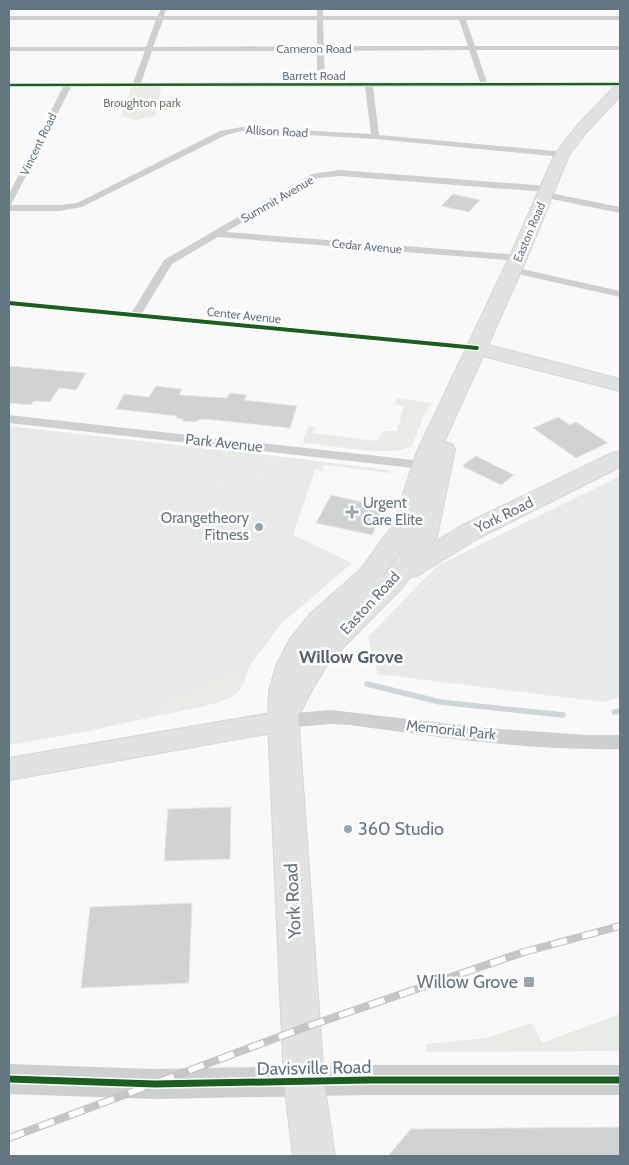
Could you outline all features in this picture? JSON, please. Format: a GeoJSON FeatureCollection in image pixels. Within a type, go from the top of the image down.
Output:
{"type":"FeatureCollection","features":[{"type":"Feature","properties":{"kind":"highway","name":"Easton Road"},"geometry":{"type":"LineString","coordinates":[[283,721],[284,691],[290,666],[300,646],[321,620],[369,576],[404,526],[431,466],[457,388],[515,264],[562,154],[580,130],[620,89]]}},
{"type":"Feature","properties":{"kind":"highway"},"geometry":{"type":"LineString","coordinates":[[477,348],[620,384]]}},
{"type":"Feature","properties":{"kind":"highway","name":"York Road"},"geometry":{"type":"LineString","coordinates":[[394,581],[427,557],[468,533],[620,458]]}},
{"type":"Feature","properties":{"kind":"highway","name":"Easton Road"},"geometry":{"type":"LineString","coordinates":[[283,721],[300,684],[320,656],[394,581],[424,537],[431,466]]}},
{"type":"Feature","properties":{"kind":"highway","name":"York Road"},"geometry":{"type":"LineString","coordinates":[[283,721],[304,1082]]}},
{"type":"Feature","properties":{"kind":"highway"},"geometry":{"type":"LineString","coordinates":[[304,1082],[314,1156]]}},
{"type":"Feature","properties":{"kind":"main road"},"geometry":{"type":"LineString","coordinates":[[9,768],[283,721]]}},
{"type":"Feature","properties":{"kind":"street"},"geometry":{"type":"LineString","coordinates":[[136,85],[164,9]]}},
{"type":"Feature","properties":{"kind":"street"},"geometry":{"type":"LineString","coordinates":[[320,9],[321,85]]}},
{"type":"Feature","properties":{"kind":"street"},"geometry":{"type":"LineString","coordinates":[[570,9],[575,18]]}},
{"type":"Feature","properties":{"kind":"street"},"geometry":{"type":"LineString","coordinates":[[9,18],[620,18]]}},
{"type":"Feature","properties":{"kind":"street"},"geometry":{"type":"LineString","coordinates":[[462,18],[484,84]]}},
{"type":"Feature","properties":{"kind":"street","name":"Cameron Road"},"geometry":{"type":"LineString","coordinates":[[9,49],[620,48]]}},
{"type":"Feature","properties":{"kind":"street","name":"Barrett Road"},"geometry":{"type":"LineString","coordinates":[[9,85],[620,84]]}},
{"type":"Feature","properties":{"kind":"street","name":"Vincent Road"},"geometry":{"type":"LineString","coordinates":[[9,204],[68,85]]}},
{"type":"Feature","properties":{"kind":"street"},"geometry":{"type":"LineString","coordinates":[[369,85],[375,138]]}},
{"type":"Feature","properties":{"kind":"street","name":"Allison Road"},"geometry":{"type":"LineString","coordinates":[[9,208],[60,208],[79,205],[231,130],[255,129],[562,154]]}},
{"type":"Feature","properties":{"kind":"street","name":"Summit Avenue"},"geometry":{"type":"LineString","coordinates":[[136,314],[168,262],[308,180],[325,174],[546,192],[620,210]]}},
{"type":"Feature","properties":{"kind":"street","name":"Cedar Avenue"},"geometry":{"type":"LineString","coordinates":[[216,234],[515,264],[620,294]]}},
{"type":"Feature","properties":{"kind":"street","name":"Center Avenue"},"geometry":{"type":"LineString","coordinates":[[9,303],[477,348]]}},
{"type":"Feature","properties":{"kind":"street","name":"Park Avenue"},"geometry":{"type":"LineString","coordinates":[[9,419],[431,466]]}},
{"type":"Feature","properties":{"kind":"street","name":"Memorial Park"},"geometry":{"type":"LineString","coordinates":[[283,721],[330,717],[350,718],[459,732],[588,742],[620,742]]}},
{"type":"Feature","properties":{"kind":"street","name":"Davisville Road"},"geometry":{"type":"LineString","coordinates":[[9,1079],[155,1084],[368,1080],[620,1080]]}},
{"type":"Feature","properties":{"kind":"shaded area"},"geometry":{"type":"Polygon","coordinates":[[[9,426],[318,461],[293,535],[352,563],[281,624],[250,665],[242,686],[237,693],[229,698],[211,704],[84,732],[9,745],[9,426]]]}},
{"type":"Feature","properties":{"kind":"shaded area"},"geometry":{"type":"Polygon","coordinates":[[[620,476],[620,697],[603,702],[378,674],[368,637],[437,566],[620,476]]]}},
{"type":"Feature","properties":{"kind":"green space","name":"Broughton park"},"geometry":{"type":"Polygon","coordinates":[[[132,86],[162,86],[155,116],[136,120],[121,116],[132,86]]]}},
{"type":"Feature","properties":{"kind":"green space"},"geometry":{"type":"Polygon","coordinates":[[[397,398],[431,403],[423,417],[412,446],[390,451],[375,451],[304,443],[303,441],[309,425],[315,427],[313,433],[377,441],[383,431],[397,431],[404,406],[395,404],[397,398]]]}},
{"type":"Feature","properties":{"kind":"green space"},"geometry":{"type":"Polygon","coordinates":[[[223,450],[234,451],[237,457],[227,479],[220,485],[210,480],[212,476],[224,478],[232,460],[220,457],[223,450]]]}},
{"type":"Feature","properties":{"kind":"green space"},"geometry":{"type":"Polygon","coordinates":[[[267,455],[388,470],[392,473],[324,465],[322,473],[316,468],[297,465],[299,459],[274,456],[271,462],[266,463],[263,457],[267,455]]]}},
{"type":"Feature","properties":{"kind":"green space"},"geometry":{"type":"Polygon","coordinates":[[[259,471],[266,474],[264,482],[300,487],[305,476],[310,477],[306,488],[251,481],[255,473],[259,471]]]}},
{"type":"Feature","properties":{"kind":"green space"},"geometry":{"type":"Polygon","coordinates":[[[249,667],[242,687],[231,697],[199,707],[155,716],[172,699],[249,667]]]}},
{"type":"Feature","properties":{"kind":"green space"},"geometry":{"type":"Polygon","coordinates":[[[620,1014],[620,1051],[426,1052],[427,1044],[486,1038],[532,1023],[542,1043],[620,1014]]]}},
{"type":"Feature","properties":{"kind":"building"},"geometry":{"type":"Polygon","coordinates":[[[453,194],[480,200],[469,212],[441,206],[453,194]]]}},
{"type":"Feature","properties":{"kind":"building"},"geometry":{"type":"Polygon","coordinates":[[[9,366],[86,373],[76,390],[59,388],[50,402],[34,401],[31,405],[9,403],[9,366]]]}},
{"type":"Feature","properties":{"kind":"building"},"geometry":{"type":"Polygon","coordinates":[[[156,386],[182,389],[179,395],[227,398],[230,393],[247,395],[244,400],[297,406],[290,428],[204,419],[196,422],[182,421],[183,419],[176,418],[177,416],[116,409],[124,394],[149,397],[156,386]]]}},
{"type":"Feature","properties":{"kind":"building"},"geometry":{"type":"Polygon","coordinates":[[[558,417],[570,425],[576,422],[608,443],[576,458],[533,428],[558,417]]]}},
{"type":"Feature","properties":{"kind":"building"},"geometry":{"type":"Polygon","coordinates":[[[476,456],[514,475],[501,485],[462,466],[476,456]]]}},
{"type":"Feature","properties":{"kind":"building","name":"Urgent Care Elite"},"geometry":{"type":"Polygon","coordinates":[[[331,495],[385,507],[372,535],[316,523],[331,495]]]}},
{"type":"Feature","properties":{"kind":"building"},"geometry":{"type":"Polygon","coordinates":[[[231,807],[230,859],[164,861],[168,809],[231,807]]]}},
{"type":"Feature","properties":{"kind":"building"},"geometry":{"type":"Polygon","coordinates":[[[192,903],[189,983],[81,988],[90,907],[192,903]]]}},
{"type":"Feature","properties":{"kind":"building"},"geometry":{"type":"Polygon","coordinates":[[[620,1127],[620,1156],[388,1156],[411,1129],[620,1127]]]}},
{"type":"Feature","properties":{"kind":"waterway"},"geometry":{"type":"LineString","coordinates":[[367,684],[440,702],[563,715]]}},
{"type":"Feature","properties":{"kind":"waterway"},"geometry":{"type":"LineString","coordinates":[[614,712],[620,711]]}},
{"type":"Feature","properties":{"kind":"railway"},"geometry":{"type":"LineString","coordinates":[[9,1138],[300,1029],[524,952],[620,926]]}},
{"type":"Feature","properties":{"kind":"cycle path"},"geometry":{"type":"LineString","coordinates":[[9,85],[620,84]]}},
{"type":"Feature","properties":{"kind":"cycle path"},"geometry":{"type":"LineString","coordinates":[[9,303],[477,348]]}},
{"type":"Feature","properties":{"kind":"cycle path"},"geometry":{"type":"LineString","coordinates":[[9,1079],[155,1084],[368,1080],[620,1080]]}},
{"type":"Feature","properties":{"kind":"place","name":"Urgent Care Elite"},"geometry":{"type":"Point","coordinates":[352,512]}},
{"type":"Feature","properties":{"kind":"place","name":"Orangetheory Fitness"},"geometry":{"type":"Point","coordinates":[259,527]}},
{"type":"Feature","properties":{"kind":"place","name":"360 Studio"},"geometry":{"type":"Point","coordinates":[348,829]}},
{"type":"Feature","properties":{"kind":"place","name":"Willow Grove"},"geometry":{"type":"Point","coordinates":[529,982]}},
{"type":"Feature","properties":{"kind":"district","name":"Willow Grove"},"geometry":{"type":"Point","coordinates":[351,657]}}]}
